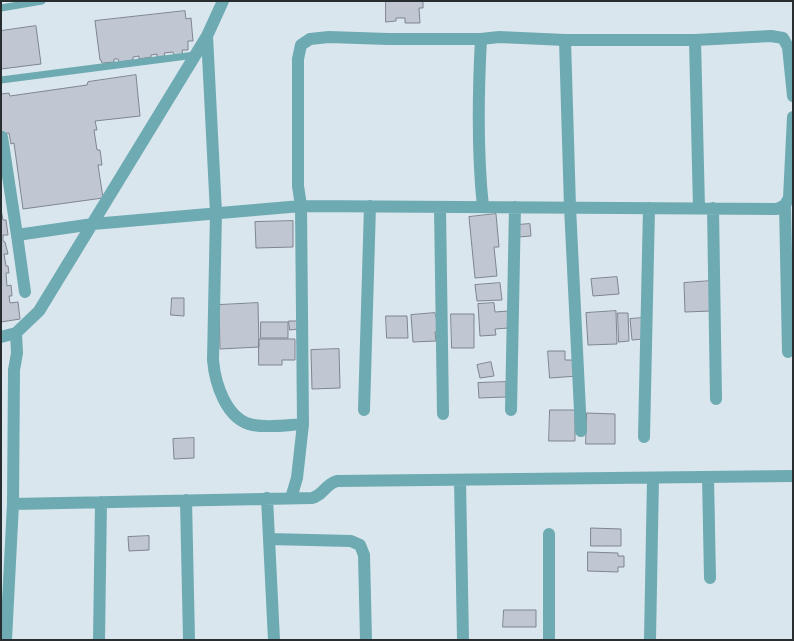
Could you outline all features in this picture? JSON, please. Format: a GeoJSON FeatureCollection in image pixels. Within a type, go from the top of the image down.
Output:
{"type":"FeatureCollection","features":[{"type":"Feature","properties":{"kind":"street"},"geometry":{"type":"LineString","coordinates":[[1,337],[16,334],[38,311],[196,55],[223,1]]}},
{"type":"Feature","properties":{"kind":"street"},"geometry":{"type":"LineString","coordinates":[[207,36],[216,213],[214,376],[220,393],[235,416],[251,425],[303,424]]}},
{"type":"Feature","properties":{"kind":"street"},"geometry":{"type":"LineString","coordinates":[[291,498],[297,478],[303,424],[301,206],[298,186],[298,59],[301,45],[310,39],[329,37],[388,39],[481,39],[499,37],[565,40],[695,40],[771,36],[783,38],[788,47],[793,96]]}},
{"type":"Feature","properties":{"kind":"street"},"geometry":{"type":"LineString","coordinates":[[481,39],[478,165],[483,207]]}},
{"type":"Feature","properties":{"kind":"street"},"geometry":{"type":"LineString","coordinates":[[565,40],[570,208],[581,431]]}},
{"type":"Feature","properties":{"kind":"street"},"geometry":{"type":"LineString","coordinates":[[695,40],[699,208]]}},
{"type":"Feature","properties":{"kind":"street"},"geometry":{"type":"LineString","coordinates":[[788,352],[785,206],[789,198],[793,117]]}},
{"type":"Feature","properties":{"kind":"street"},"geometry":{"type":"LineString","coordinates":[[2,137],[18,235],[24,292]]}},
{"type":"Feature","properties":{"kind":"street"},"geometry":{"type":"LineString","coordinates":[[18,235],[93,224],[301,206],[776,209],[785,206]]}},
{"type":"Feature","properties":{"kind":"street"},"geometry":{"type":"LineString","coordinates":[[364,410],[370,206]]}},
{"type":"Feature","properties":{"kind":"street"},"geometry":{"type":"LineString","coordinates":[[440,207],[443,414]]}},
{"type":"Feature","properties":{"kind":"street"},"geometry":{"type":"LineString","coordinates":[[512,410],[515,207]]}},
{"type":"Feature","properties":{"kind":"street"},"geometry":{"type":"LineString","coordinates":[[644,437],[649,208]]}},
{"type":"Feature","properties":{"kind":"street"},"geometry":{"type":"LineString","coordinates":[[713,208],[716,399]]}},
{"type":"Feature","properties":{"kind":"street"},"geometry":{"type":"LineString","coordinates":[[6,640],[4,606],[13,504],[16,334]]}},
{"type":"Feature","properties":{"kind":"street"},"geometry":{"type":"LineString","coordinates":[[13,504],[312,498],[317,496],[325,486],[337,481],[793,476]]}},
{"type":"Feature","properties":{"kind":"street"},"geometry":{"type":"LineString","coordinates":[[708,477],[710,578]]}},
{"type":"Feature","properties":{"kind":"street"},"geometry":{"type":"LineString","coordinates":[[650,640],[653,478]]}},
{"type":"Feature","properties":{"kind":"street"},"geometry":{"type":"LineString","coordinates":[[460,480],[463,640]]}},
{"type":"Feature","properties":{"kind":"street"},"geometry":{"type":"LineString","coordinates":[[266,498],[274,640]]}},
{"type":"Feature","properties":{"kind":"street"},"geometry":{"type":"LineString","coordinates":[[186,500],[190,640]]}},
{"type":"Feature","properties":{"kind":"street"},"geometry":{"type":"LineString","coordinates":[[99,640],[102,502]]}},
{"type":"Feature","properties":{"kind":"street"},"geometry":{"type":"LineString","coordinates":[[549,534],[549,640]]}},
{"type":"Feature","properties":{"kind":"street"},"geometry":{"type":"LineString","coordinates":[[269,538],[351,541],[360,545],[364,555],[366,640]]}},
{"type":"Feature","properties":{"kind":"lane"},"geometry":{"type":"LineString","coordinates":[[1,8],[42,1]]}},
{"type":"Feature","properties":{"kind":"lane"},"geometry":{"type":"LineString","coordinates":[[1,80],[196,55]]}},
{"type":"Feature","properties":{"kind":"building"},"geometry":{"type":"Polygon","coordinates":[[[386,1],[423,1],[423,8],[419,8],[420,23],[405,23],[405,18],[396,18],[396,21],[386,22],[386,1]]]}},
{"type":"Feature","properties":{"kind":"building"},"geometry":{"type":"Polygon","coordinates":[[[185,11],[186,19],[191,18],[193,41],[188,41],[188,50],[182,50],[183,56],[174,57],[173,52],[164,53],[165,56],[157,57],[157,54],[139,59],[139,56],[133,57],[133,60],[119,62],[118,59],[114,59],[114,62],[102,63],[100,60],[95,21],[185,11]]]}},
{"type":"Feature","properties":{"kind":"building"},"geometry":{"type":"Polygon","coordinates":[[[36,26],[41,64],[1,69],[1,31],[36,26]]]}},
{"type":"Feature","properties":{"kind":"building"},"geometry":{"type":"Polygon","coordinates":[[[136,75],[140,116],[95,121],[97,130],[94,130],[97,150],[100,150],[102,165],[98,165],[103,198],[23,209],[14,143],[11,144],[9,133],[1,134],[1,94],[9,93],[10,96],[87,85],[88,82],[136,75]]]}},
{"type":"Feature","properties":{"kind":"building"},"geometry":{"type":"Polygon","coordinates":[[[1,209],[3,220],[6,220],[8,235],[3,235],[3,241],[5,242],[8,254],[4,254],[9,273],[6,273],[7,286],[11,285],[12,296],[9,296],[10,303],[18,302],[20,319],[1,322],[1,209]]]}},
{"type":"Feature","properties":{"kind":"building"},"geometry":{"type":"Polygon","coordinates":[[[496,214],[499,247],[494,247],[497,276],[475,278],[469,217],[496,214]]]}},
{"type":"Feature","properties":{"kind":"building"},"geometry":{"type":"Polygon","coordinates":[[[293,221],[293,247],[256,248],[255,222],[293,221]]]}},
{"type":"Feature","properties":{"kind":"building"},"geometry":{"type":"Polygon","coordinates":[[[530,224],[531,236],[518,237],[517,225],[530,224]]]}},
{"type":"Feature","properties":{"kind":"building"},"geometry":{"type":"Polygon","coordinates":[[[617,277],[619,294],[593,296],[591,279],[617,277]]]}},
{"type":"Feature","properties":{"kind":"building"},"geometry":{"type":"Polygon","coordinates":[[[711,281],[712,311],[685,312],[684,283],[711,281]]]}},
{"type":"Feature","properties":{"kind":"building"},"geometry":{"type":"Polygon","coordinates":[[[500,283],[502,300],[477,301],[475,285],[500,283]]]}},
{"type":"Feature","properties":{"kind":"building"},"geometry":{"type":"Polygon","coordinates":[[[172,298],[184,298],[184,316],[171,315],[172,298]]]}},
{"type":"Feature","properties":{"kind":"building"},"geometry":{"type":"Polygon","coordinates":[[[258,303],[259,347],[220,349],[219,305],[258,303]]]}},
{"type":"Feature","properties":{"kind":"building"},"geometry":{"type":"Polygon","coordinates":[[[494,303],[495,312],[508,311],[509,328],[495,329],[496,335],[480,336],[478,304],[494,303]]]}},
{"type":"Feature","properties":{"kind":"building"},"geometry":{"type":"Polygon","coordinates":[[[616,311],[617,344],[588,345],[586,313],[616,311]]]}},
{"type":"Feature","properties":{"kind":"building"},"geometry":{"type":"Polygon","coordinates":[[[435,313],[440,332],[435,332],[436,341],[413,342],[411,315],[435,313]]]}},
{"type":"Feature","properties":{"kind":"building"},"geometry":{"type":"Polygon","coordinates":[[[618,313],[628,313],[629,341],[619,342],[618,313]]]}},
{"type":"Feature","properties":{"kind":"building"},"geometry":{"type":"Polygon","coordinates":[[[451,314],[474,314],[474,348],[452,348],[451,314]]]}},
{"type":"Feature","properties":{"kind":"building"},"geometry":{"type":"Polygon","coordinates":[[[386,316],[407,316],[408,338],[387,338],[386,316]]]}},
{"type":"Feature","properties":{"kind":"building"},"geometry":{"type":"Polygon","coordinates":[[[642,318],[644,339],[632,340],[630,319],[642,318]]]}},
{"type":"Feature","properties":{"kind":"building"},"geometry":{"type":"Polygon","coordinates":[[[289,321],[297,321],[298,329],[290,330],[289,321]]]}},
{"type":"Feature","properties":{"kind":"building"},"geometry":{"type":"Polygon","coordinates":[[[261,322],[288,322],[288,338],[261,338],[261,322]]]}},
{"type":"Feature","properties":{"kind":"building"},"geometry":{"type":"Polygon","coordinates":[[[259,339],[295,339],[295,360],[282,360],[282,365],[259,365],[259,339]]]}},
{"type":"Feature","properties":{"kind":"building"},"geometry":{"type":"Polygon","coordinates":[[[339,349],[340,388],[312,389],[311,350],[339,349]]]}},
{"type":"Feature","properties":{"kind":"building"},"geometry":{"type":"Polygon","coordinates":[[[548,351],[565,351],[565,360],[577,360],[578,376],[550,378],[548,351]]]}},
{"type":"Feature","properties":{"kind":"building"},"geometry":{"type":"Polygon","coordinates":[[[491,362],[494,376],[480,378],[477,365],[491,362]]]}},
{"type":"Feature","properties":{"kind":"building"},"geometry":{"type":"Polygon","coordinates":[[[506,382],[506,397],[479,398],[478,383],[506,382]]]}},
{"type":"Feature","properties":{"kind":"building"},"geometry":{"type":"Polygon","coordinates":[[[550,410],[575,410],[575,441],[549,441],[550,410]]]}},
{"type":"Feature","properties":{"kind":"building"},"geometry":{"type":"Polygon","coordinates":[[[587,413],[615,414],[615,444],[586,444],[587,413]]]}},
{"type":"Feature","properties":{"kind":"building"},"geometry":{"type":"Polygon","coordinates":[[[194,438],[194,458],[174,459],[173,439],[194,438]]]}},
{"type":"Feature","properties":{"kind":"building"},"geometry":{"type":"Polygon","coordinates":[[[591,528],[621,529],[621,546],[591,546],[591,528]]]}},
{"type":"Feature","properties":{"kind":"building"},"geometry":{"type":"Polygon","coordinates":[[[149,536],[149,550],[129,551],[128,537],[149,536]]]}},
{"type":"Feature","properties":{"kind":"building"},"geometry":{"type":"Polygon","coordinates":[[[588,552],[618,553],[618,556],[624,556],[624,567],[618,567],[618,572],[588,571],[588,552]]]}},
{"type":"Feature","properties":{"kind":"building"},"geometry":{"type":"Polygon","coordinates":[[[504,610],[536,610],[536,627],[503,627],[504,610]]]}}]}
